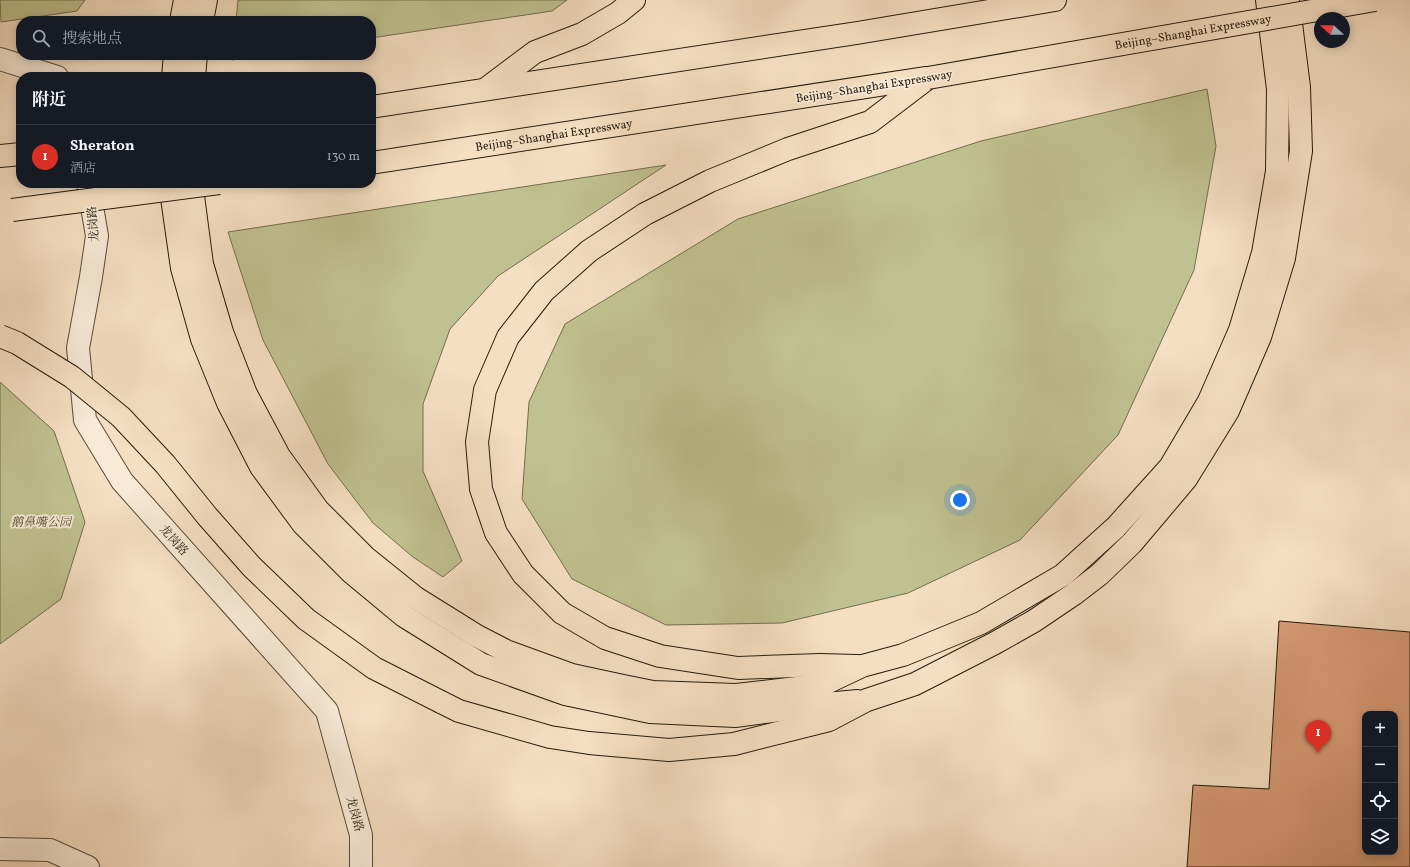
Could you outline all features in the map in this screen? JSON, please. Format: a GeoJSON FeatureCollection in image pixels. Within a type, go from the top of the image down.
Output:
{"type":"FeatureCollection","features":[{"type":"Feature","properties":{"kind":"highway"},"geometry":{"type":"LineString","coordinates":[[182,16],[185,0]]}},
{"type":"Feature","properties":{"kind":"highway"},"geometry":{"type":"LineString","coordinates":[[203,16],[206,0]]}},
{"type":"Feature","properties":{"kind":"highway"},"geometry":{"type":"LineString","coordinates":[[486,89],[535,52],[582,34],[618,13],[634,0]]}},
{"type":"Feature","properties":{"kind":"highway"},"geometry":{"type":"LineString","coordinates":[[376,105],[857,34],[1055,0]]}},
{"type":"Feature","properties":{"kind":"highway"},"geometry":{"type":"LineString","coordinates":[[192,188],[202,264],[222,332],[246,394],[279,456],[318,510],[365,557],[416,598],[477,636],[506,651],[572,675],[653,692],[736,695],[822,685],[862,666],[903,654],[981,623],[1063,575],[1116,527],[1170,467],[1209,401],[1240,330],[1263,253],[1277,171],[1278,88],[1267,0]]}},
{"type":"Feature","properties":{"kind":"highway"},"geometry":{"type":"LineString","coordinates":[[0,336],[17,343],[72,377],[121,417],[165,464],[207,516],[252,567],[306,619],[374,668],[459,711],[550,737],[589,743],[669,750],[734,744],[829,720],[867,700],[915,684],[995,643],[1034,621],[1074,594],[1100,574],[1132,543],[1186,479],[1199,459],[1228,411],[1260,337],[1284,258],[1301,151],[1299,87],[1288,0]]}},
{"type":"Feature","properties":{"kind":"highway","name":"Beijing–Shanghai Expressway"},"geometry":{"type":"LineString","coordinates":[[376,162],[928,78],[1375,0]]}},
{"type":"Feature","properties":{"kind":"highway"},"geometry":{"type":"LineString","coordinates":[[173,72],[175,60]]}},
{"type":"Feature","properties":{"kind":"highway"},"geometry":{"type":"LineString","coordinates":[[194,72],[196,60]]}},
{"type":"Feature","properties":{"kind":"highway"},"geometry":{"type":"LineString","coordinates":[[862,666],[820,665],[738,668],[660,656],[605,638],[562,613],[523,574],[496,533],[482,490],[477,442],[485,390],[508,337],[544,292],[589,251],[645,214],[710,181],[788,149],[870,122],[928,78]]}},
{"type":"Feature","properties":{"kind":"highway"},"geometry":{"type":"LineString","coordinates":[[172,188],[172,198],[182,268],[202,339],[228,403],[261,467],[302,524],[351,572],[404,616],[481,664],[565,694],[650,712],[735,716],[867,700]]}},
{"type":"Feature","properties":{"kind":"highway"},"geometry":{"type":"LineString","coordinates":[[6,211],[181,188]]}},
{"type":"Feature","properties":{"kind":"street"},"geometry":{"type":"LineString","coordinates":[[0,59],[41,72]]}},
{"type":"Feature","properties":{"kind":"street","name":"龙岗路"},"geometry":{"type":"LineString","coordinates":[[89,188],[97,236],[92,277],[78,348],[85,420],[122,481],[327,711],[361,835],[361,867]]}},
{"type":"Feature","properties":{"kind":"street"},"geometry":{"type":"LineString","coordinates":[[0,849],[50,850],[88,867]]}},
{"type":"Feature","properties":{"kind":"green space"},"geometry":{"type":"Polygon","coordinates":[[[0,0],[85,0],[77,11],[42,16],[16,16],[16,20],[1,22],[0,0]]]}},
{"type":"Feature","properties":{"kind":"green space"},"geometry":{"type":"Polygon","coordinates":[[[238,0],[567,0],[552,11],[376,37],[376,16],[236,16],[238,0]]]}},
{"type":"Feature","properties":{"kind":"green space"},"geometry":{"type":"Polygon","coordinates":[[[1207,89],[1216,146],[1194,270],[1118,435],[1020,540],[908,593],[782,623],[666,625],[572,579],[522,499],[529,402],[565,324],[738,219],[981,141],[1207,89]]]}},
{"type":"Feature","properties":{"kind":"green space"},"geometry":{"type":"Polygon","coordinates":[[[666,165],[498,276],[450,329],[423,404],[423,471],[462,561],[443,577],[413,557],[373,523],[328,464],[263,340],[228,232],[666,165]]]}},
{"type":"Feature","properties":{"kind":"green space","name":"鹅鼻嘴公园"},"geometry":{"type":"Polygon","coordinates":[[[0,382],[54,431],[85,522],[61,599],[0,644],[0,382]]]}},
{"type":"Feature","properties":{"kind":"building"},"geometry":{"type":"Polygon","coordinates":[[[1279,621],[1410,632],[1410,867],[1187,867],[1193,785],[1269,789],[1279,621]]]}},
{"type":"Feature","properties":{"kind":"place","name":"Sheraton"},"geometry":{"type":"Point","coordinates":[1318,753]}}]}
